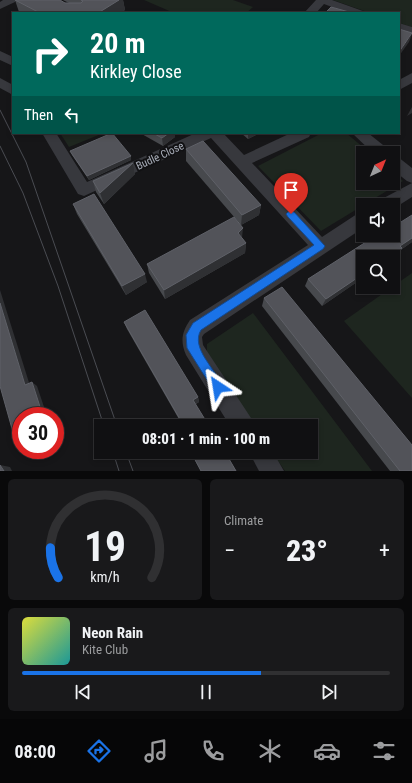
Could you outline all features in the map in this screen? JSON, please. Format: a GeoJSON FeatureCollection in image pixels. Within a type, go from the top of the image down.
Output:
{"type":"FeatureCollection","features":[{"type":"Feature","properties":{"kind":"street"},"geometry":{"type":"LineString","coordinates":[[0,6],[11,0]]}},
{"type":"Feature","properties":{"kind":"street"},"geometry":{"type":"LineString","coordinates":[[311,12],[322,0],[356,12]]}},
{"type":"Feature","properties":{"kind":"street"},"geometry":{"type":"LineString","coordinates":[[400,26],[412,31]]}},
{"type":"Feature","properties":{"kind":"street"},"geometry":{"type":"LineString","coordinates":[[400,85],[412,77]]}},
{"type":"Feature","properties":{"kind":"street"},"geometry":{"type":"LineString","coordinates":[[0,82],[12,90]]}},
{"type":"Feature","properties":{"kind":"street","name":"Budle Close"},"geometry":{"type":"LineString","coordinates":[[50,134],[84,190],[207,134]]}},
{"type":"Feature","properties":{"kind":"street"},"geometry":{"type":"LineString","coordinates":[[217,134],[320,246]]}},
{"type":"Feature","properties":{"kind":"street"},"geometry":{"type":"LineString","coordinates":[[242,162],[302,134]]}},
{"type":"Feature","properties":{"kind":"street"},"geometry":{"type":"LineString","coordinates":[[360,134],[375,146]]}},
{"type":"Feature","properties":{"kind":"street"},"geometry":{"type":"LineString","coordinates":[[400,168],[412,177]]}},
{"type":"Feature","properties":{"kind":"street"},"geometry":{"type":"LineString","coordinates":[[397,198],[412,189]]}},
{"type":"Feature","properties":{"kind":"street"},"geometry":{"type":"LineString","coordinates":[[239,419],[193,348],[192,335],[197,327],[356,223]]}},
{"type":"Feature","properties":{"kind":"street"},"geometry":{"type":"LineString","coordinates":[[264,459],[272,471]]}},
{"type":"Feature","properties":{"kind":"shaded area"},"geometry":{"type":"Polygon","coordinates":[[[144,0],[233,0],[253,7],[247,12],[172,12],[144,0]]]}},
{"type":"Feature","properties":{"kind":"shaded area"},"geometry":{"type":"Polygon","coordinates":[[[333,0],[412,0],[412,27],[400,23],[400,12],[367,12],[333,0]]]}},
{"type":"Feature","properties":{"kind":"shaded area"},"geometry":{"type":"Polygon","coordinates":[[[61,134],[101,134],[69,147],[61,134]]]}},
{"type":"Feature","properties":{"kind":"shaded area"},"geometry":{"type":"Polygon","coordinates":[[[320,134],[347,134],[362,146],[356,146],[356,190],[388,190],[375,198],[356,198],[356,210],[321,231],[258,166],[320,134]]]}},
{"type":"Feature","properties":{"kind":"shaded area"},"geometry":{"type":"Polygon","coordinates":[[[412,273],[412,398],[344,321],[382,294],[400,294],[400,281],[412,273]]]}},
{"type":"Feature","properties":{"kind":"shaded area"},"geometry":{"type":"Polygon","coordinates":[[[253,313],[372,471],[285,471],[277,459],[318,459],[318,419],[250,419],[207,352],[207,344],[253,313]]]}},
{"type":"Feature","properties":{"kind":"building"},"geometry":{"type":"Polygon","coordinates":[[[15,0],[60,0],[65,3],[81,3],[83,1],[81,0],[119,0],[100,12],[38,12],[15,0]]]}},
{"type":"Feature","properties":{"kind":"building"},"geometry":{"type":"Polygon","coordinates":[[[331,7],[349,12],[326,12],[331,7]]]}},
{"type":"Feature","properties":{"kind":"building"},"geometry":{"type":"Polygon","coordinates":[[[400,29],[412,33],[400,51],[400,29]]]}},
{"type":"Feature","properties":{"kind":"building"},"geometry":{"type":"Polygon","coordinates":[[[113,134],[131,156],[87,176],[70,151],[113,134]]]}},
{"type":"Feature","properties":{"kind":"building"},"geometry":{"type":"Polygon","coordinates":[[[155,134],[168,134],[162,138],[155,134]]]}},
{"type":"Feature","properties":{"kind":"building"},"geometry":{"type":"Polygon","coordinates":[[[203,141],[261,205],[242,215],[186,149],[203,141]]]}},
{"type":"Feature","properties":{"kind":"building"},"geometry":{"type":"Polygon","coordinates":[[[133,163],[100,193],[93,181],[133,163]]]}},
{"type":"Feature","properties":{"kind":"building"},"geometry":{"type":"Polygon","coordinates":[[[94,194],[145,274],[122,286],[73,204],[94,194]]]}},
{"type":"Feature","properties":{"kind":"building"},"geometry":{"type":"Polygon","coordinates":[[[412,215],[412,238],[400,246],[402,248],[399,250],[356,250],[356,279],[326,299],[308,279],[366,242],[400,242],[400,223],[412,215]]]}},
{"type":"Feature","properties":{"kind":"building"},"geometry":{"type":"Polygon","coordinates":[[[234,217],[243,228],[238,233],[246,243],[164,290],[147,264],[234,217]]]}},
{"type":"Feature","properties":{"kind":"building"},"geometry":{"type":"Polygon","coordinates":[[[282,287],[412,445],[412,471],[400,471],[264,298],[282,287]]]}},
{"type":"Feature","properties":{"kind":"building"},"geometry":{"type":"Polygon","coordinates":[[[0,303],[25,385],[32,382],[40,407],[12,407],[12,429],[0,386],[0,303]]]}},
{"type":"Feature","properties":{"kind":"building"},"geometry":{"type":"Polygon","coordinates":[[[145,310],[198,397],[193,400],[205,419],[180,419],[124,322],[145,310]]]}},
{"type":"Feature","properties":{"kind":"building"},"geometry":{"type":"Polygon","coordinates":[[[195,459],[229,459],[236,471],[201,471],[195,459]]]}},
{"type":"Feature","properties":{"kind":"building"},"geometry":{"type":"Polygon","coordinates":[[[0,465],[4,471],[0,471],[0,465]]]}},
{"type":"Feature","properties":{"kind":"tram line"},"geometry":{"type":"LineString","coordinates":[[0,110],[26,162],[115,419]]}},
{"type":"Feature","properties":{"kind":"tram line"},"geometry":{"type":"LineString","coordinates":[[0,146],[23,193],[58,286],[102,419]]}},
{"type":"Feature","properties":{"kind":"tram line"},"geometry":{"type":"LineString","coordinates":[[115,459],[119,471]]}},
{"type":"Feature","properties":{"kind":"tram line"},"geometry":{"type":"LineString","coordinates":[[129,459],[133,471]]}},
{"type":"Feature","properties":{"kind":"route"},"geometry":{"type":"LineString","coordinates":[[218,387],[193,348],[192,335],[197,327],[320,246],[291,214]]}}]}
